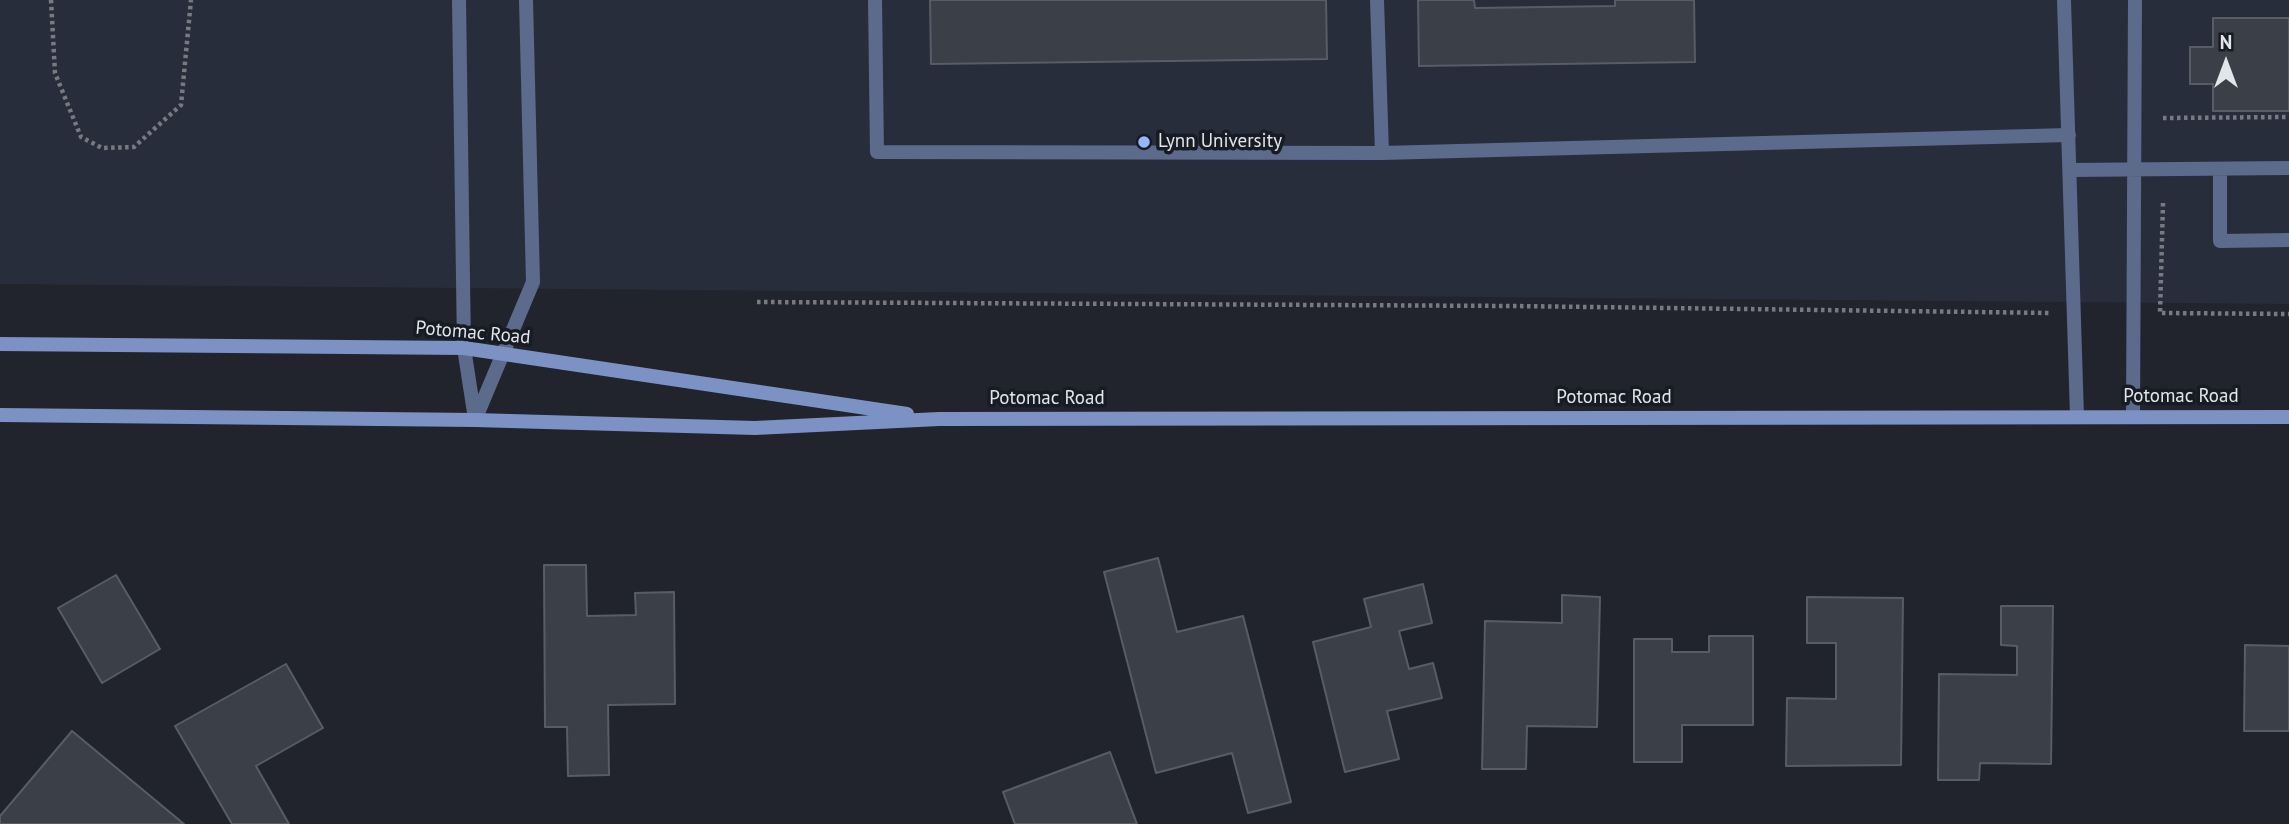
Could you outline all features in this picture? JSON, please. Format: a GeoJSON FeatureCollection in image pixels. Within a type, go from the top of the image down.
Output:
{"type":"FeatureCollection","features":[{"type":"Feature","properties":{"kind":"street","name":"Potomac Road"},"geometry":{"type":"LineString","coordinates":[[0,344],[464,348],[939,419]]}},
{"type":"Feature","properties":{"kind":"street","name":"Potomac Road"},"geometry":{"type":"LineString","coordinates":[[0,415],[475,421],[755,428],[939,419],[2289,417]]}},
{"type":"Feature","properties":{"kind":"lane"},"geometry":{"type":"LineString","coordinates":[[459,0],[464,348],[475,421]]}},
{"type":"Feature","properties":{"kind":"lane"},"geometry":{"type":"LineString","coordinates":[[475,421],[533,282],[527,0]]}},
{"type":"Feature","properties":{"kind":"lane"},"geometry":{"type":"LineString","coordinates":[[875,0],[877,152],[1382,153],[2069,135]]}},
{"type":"Feature","properties":{"kind":"lane"},"geometry":{"type":"LineString","coordinates":[[1377,0],[1382,153]]}},
{"type":"Feature","properties":{"kind":"lane"},"geometry":{"type":"LineString","coordinates":[[2064,0],[2077,416]]}},
{"type":"Feature","properties":{"kind":"lane"},"geometry":{"type":"LineString","coordinates":[[2133,416],[2134,0]]}},
{"type":"Feature","properties":{"kind":"lane"},"geometry":{"type":"LineString","coordinates":[[2070,170],[2289,168]]}},
{"type":"Feature","properties":{"kind":"lane"},"geometry":{"type":"LineString","coordinates":[[2220,169],[2220,241],[2289,240]]}},
{"type":"Feature","properties":{"kind":"path"},"geometry":{"type":"LineString","coordinates":[[51,0],[55,73],[81,137],[102,148],[134,147],[181,105],[191,0]]}},
{"type":"Feature","properties":{"kind":"path"},"geometry":{"type":"LineString","coordinates":[[2163,118],[2289,117]]}},
{"type":"Feature","properties":{"kind":"path"},"geometry":{"type":"LineString","coordinates":[[2163,203],[2160,313],[2289,314]]}},
{"type":"Feature","properties":{"kind":"path"},"geometry":{"type":"LineString","coordinates":[[757,302],[1500,305],[2057,313]]}},
{"type":"Feature","properties":{"kind":"shaded area","name":"Lynn University"},"geometry":{"type":"Polygon","coordinates":[[[0,0],[2289,0],[2289,304],[0,284],[0,0]]]}},
{"type":"Feature","properties":{"kind":"building"},"geometry":{"type":"Polygon","coordinates":[[[930,0],[1326,0],[1327,59],[931,64],[930,0]]]}},
{"type":"Feature","properties":{"kind":"building"},"geometry":{"type":"Polygon","coordinates":[[[1418,0],[1474,0],[1475,8],[1615,6],[1615,0],[1694,0],[1695,62],[1419,66],[1418,0]]]}},
{"type":"Feature","properties":{"kind":"building"},"geometry":{"type":"Polygon","coordinates":[[[2213,18],[2289,18],[2289,111],[2213,111],[2213,84],[2190,84],[2190,47],[2213,47],[2213,18]]]}},
{"type":"Feature","properties":{"kind":"building"},"geometry":{"type":"Polygon","coordinates":[[[1158,558],[1177,632],[1243,616],[1291,802],[1248,813],[1232,753],[1156,773],[1104,572],[1158,558]]]}},
{"type":"Feature","properties":{"kind":"building"},"geometry":{"type":"Polygon","coordinates":[[[544,565],[586,565],[587,616],[636,615],[635,593],[674,592],[675,704],[608,705],[609,775],[568,776],[567,727],[545,727],[544,565]]]}},
{"type":"Feature","properties":{"kind":"building"},"geometry":{"type":"Polygon","coordinates":[[[116,575],[160,649],[102,683],[58,608],[116,575]]]}},
{"type":"Feature","properties":{"kind":"building"},"geometry":{"type":"Polygon","coordinates":[[[1423,584],[1432,623],[1399,631],[1409,669],[1433,663],[1442,698],[1387,711],[1399,759],[1345,772],[1313,642],[1371,627],[1364,599],[1423,584]]]}},
{"type":"Feature","properties":{"kind":"building"},"geometry":{"type":"Polygon","coordinates":[[[1562,595],[1600,597],[1597,727],[1527,726],[1526,769],[1482,769],[1485,621],[1562,623],[1562,595]]]}},
{"type":"Feature","properties":{"kind":"building"},"geometry":{"type":"Polygon","coordinates":[[[1807,597],[1903,598],[1901,765],[1786,766],[1787,698],[1836,699],[1836,643],[1807,643],[1807,597]]]}},
{"type":"Feature","properties":{"kind":"building"},"geometry":{"type":"Polygon","coordinates":[[[2001,606],[2053,606],[2051,764],[1980,763],[1979,780],[1938,780],[1939,674],[2017,675],[2017,646],[2001,645],[2001,606]]]}},
{"type":"Feature","properties":{"kind":"building"},"geometry":{"type":"Polygon","coordinates":[[[1709,636],[1753,636],[1753,725],[1682,725],[1682,762],[1634,762],[1634,639],[1672,639],[1672,652],[1709,652],[1709,636]]]}},
{"type":"Feature","properties":{"kind":"building"},"geometry":{"type":"Polygon","coordinates":[[[2245,645],[2289,646],[2289,731],[2244,731],[2245,645]]]}},
{"type":"Feature","properties":{"kind":"building"},"geometry":{"type":"Polygon","coordinates":[[[286,664],[323,728],[256,766],[289,824],[232,824],[175,726],[286,664]]]}},
{"type":"Feature","properties":{"kind":"building"},"geometry":{"type":"Polygon","coordinates":[[[72,731],[184,824],[0,824],[0,816],[72,731]]]}},
{"type":"Feature","properties":{"kind":"building"},"geometry":{"type":"Polygon","coordinates":[[[1110,752],[1137,824],[1015,824],[1003,792],[1110,752]]]}},
{"type":"Feature","properties":{"kind":"place","name":"Lynn University"},"geometry":{"type":"Point","coordinates":[1144,142]}}]}
